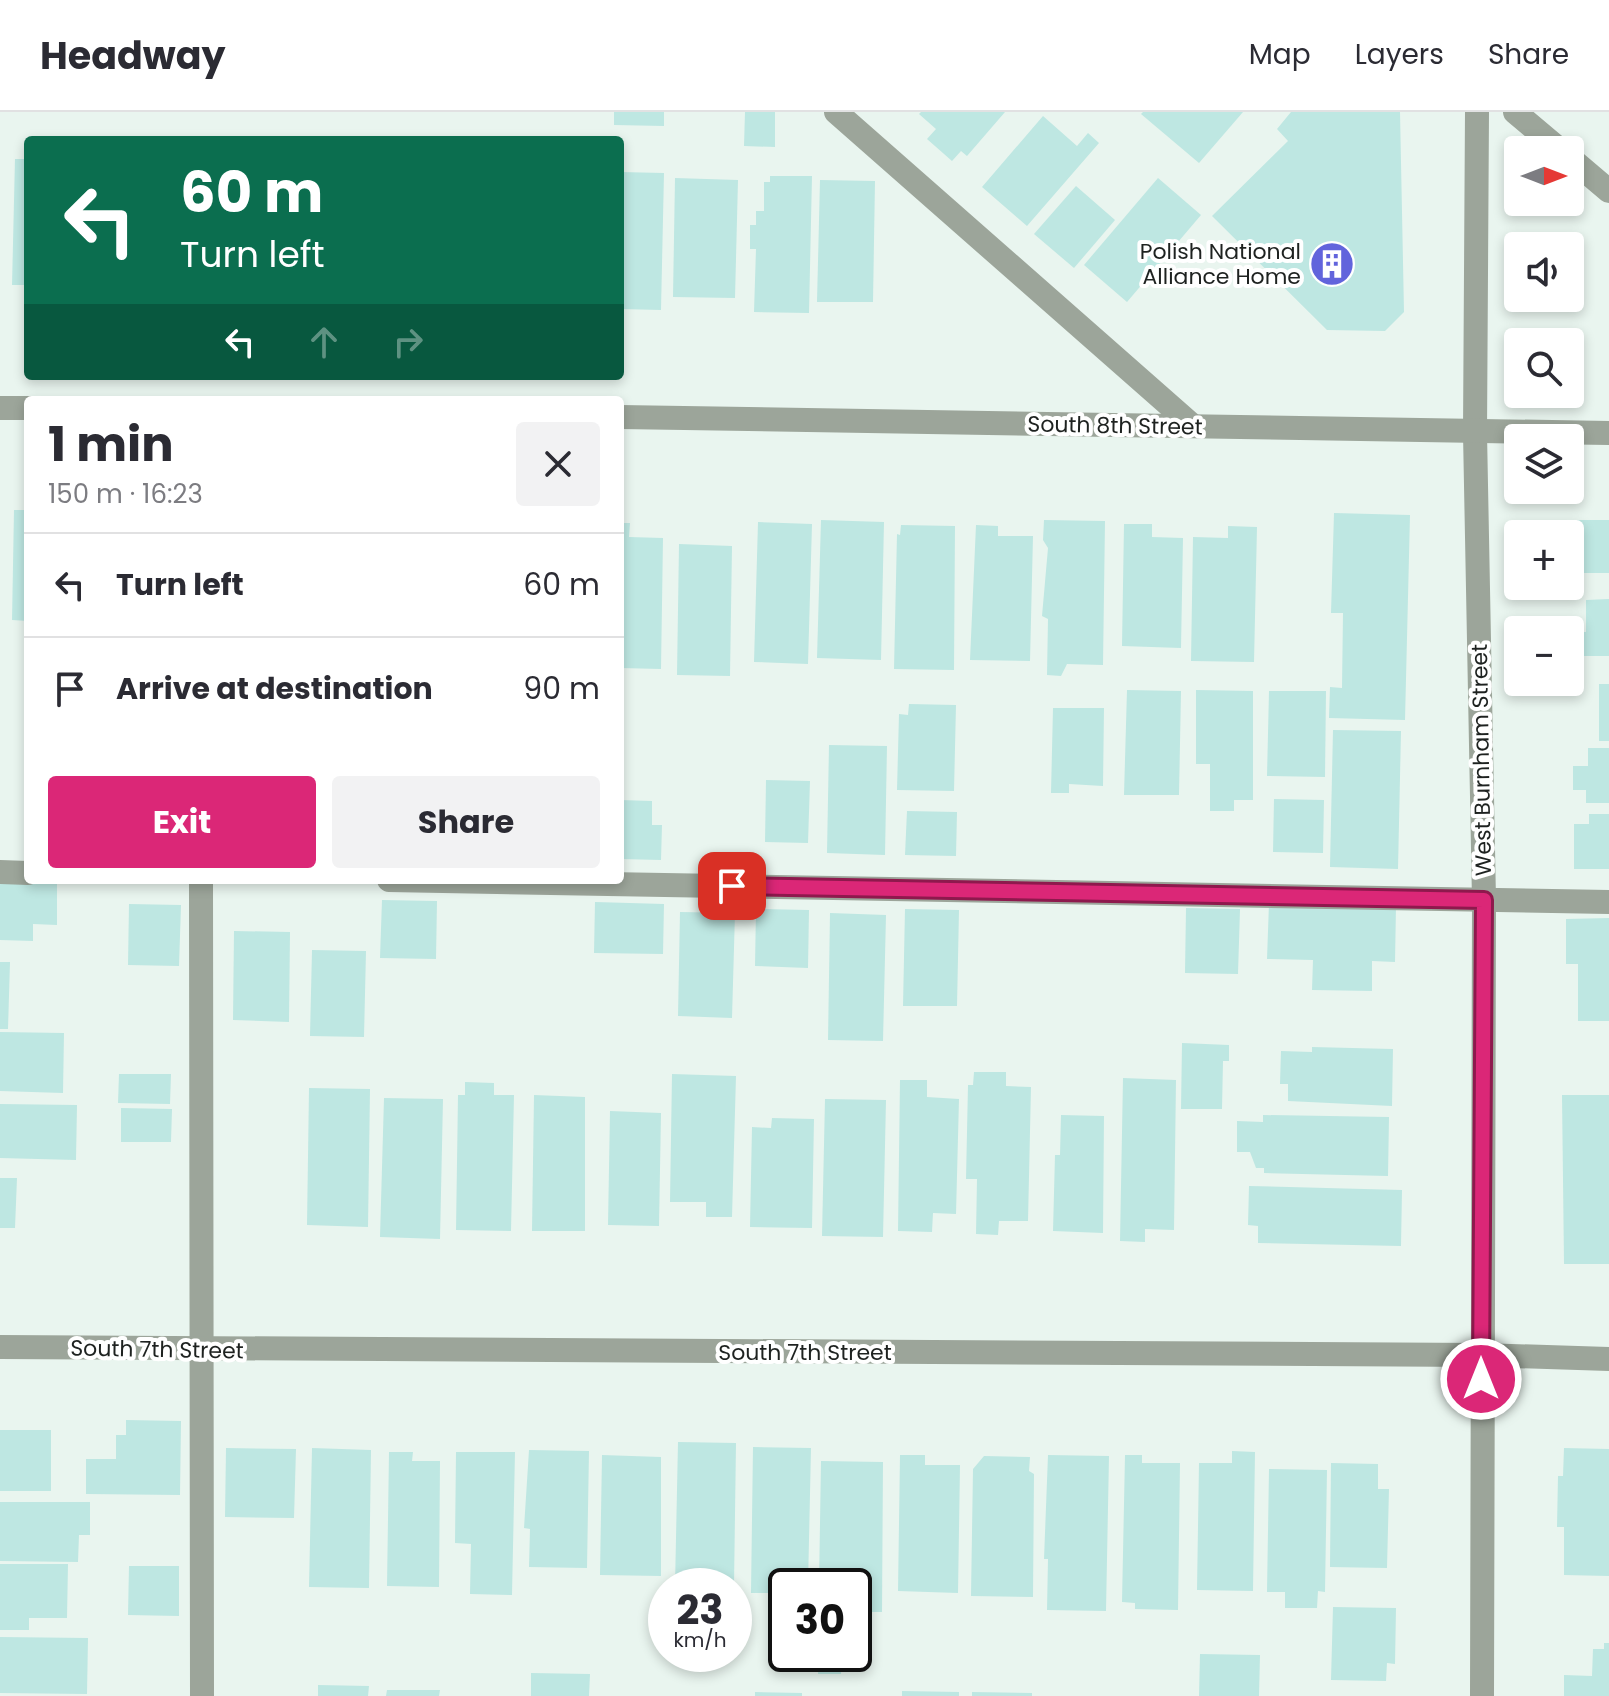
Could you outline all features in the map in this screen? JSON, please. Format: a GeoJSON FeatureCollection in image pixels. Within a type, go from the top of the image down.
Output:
{"type":"FeatureCollection","features":[{"type":"Feature","properties":{"kind":"street"},"geometry":{"type":"LineString","coordinates":[[836,112],[1193,426]]}},
{"type":"Feature","properties":{"kind":"street","name":"West Burnham Street"},"geometry":{"type":"LineString","coordinates":[[1477,112],[1475,433],[1484,900],[1482,1696]]}},
{"type":"Feature","properties":{"kind":"street"},"geometry":{"type":"LineString","coordinates":[[1515,112],[1543,136]]}},
{"type":"Feature","properties":{"kind":"street"},"geometry":{"type":"LineString","coordinates":[[1584,170],[1609,191]]}},
{"type":"Feature","properties":{"kind":"street"},"geometry":{"type":"LineString","coordinates":[[0,408],[24,408]]}},
{"type":"Feature","properties":{"kind":"street","name":"South 8th Street"},"geometry":{"type":"LineString","coordinates":[[624,417],[1609,433]]}},
{"type":"Feature","properties":{"kind":"street"},"geometry":{"type":"LineString","coordinates":[[0,872],[24,873]]}},
{"type":"Feature","properties":{"kind":"street"},"geometry":{"type":"LineString","coordinates":[[201,884],[199,1350],[202,1696]]}},
{"type":"Feature","properties":{"kind":"street"},"geometry":{"type":"LineString","coordinates":[[608,884],[1609,902]]}},
{"type":"Feature","properties":{"kind":"street","name":"South 7th Street"},"geometry":{"type":"LineString","coordinates":[[0,1347],[1481,1355],[1609,1359]]}},
{"type":"Feature","properties":{"kind":"building"},"geometry":{"type":"Polygon","coordinates":[[[614,112],[664,112],[664,126],[614,125],[614,112]]]}},
{"type":"Feature","properties":{"kind":"building"},"geometry":{"type":"Polygon","coordinates":[[[745,112],[775,112],[775,147],[744,146],[745,112]]]}},
{"type":"Feature","properties":{"kind":"building"},"geometry":{"type":"Polygon","coordinates":[[[1005,112],[967,156],[961,151],[952,161],[927,139],[936,129],[919,114],[1005,112]]]}},
{"type":"Feature","properties":{"kind":"building"},"geometry":{"type":"Polygon","coordinates":[[[1243,112],[1199,163],[1141,114],[1243,112]]]}},
{"type":"Feature","properties":{"kind":"building","name":"Polish National Alliance Home"},"geometry":{"type":"Polygon","coordinates":[[[1291,112],[1400,112],[1404,312],[1385,331],[1327,330],[1212,216],[1288,141],[1277,129],[1291,112]]]}},
{"type":"Feature","properties":{"kind":"building"},"geometry":{"type":"Polygon","coordinates":[[[1043,116],[1077,146],[1088,133],[1099,143],[1027,226],[982,187],[1043,116]]]}},
{"type":"Feature","properties":{"kind":"building"},"geometry":{"type":"Polygon","coordinates":[[[15,159],[24,159],[24,285],[12,285],[15,159]]]}},
{"type":"Feature","properties":{"kind":"building"},"geometry":{"type":"Polygon","coordinates":[[[624,172],[664,173],[661,310],[624,309],[624,172]]]}},
{"type":"Feature","properties":{"kind":"building"},"geometry":{"type":"Polygon","coordinates":[[[770,176],[812,176],[809,313],[754,312],[756,249],[750,249],[750,225],[756,225],[756,211],[764,211],[764,182],[770,182],[770,176]]]}},
{"type":"Feature","properties":{"kind":"building"},"geometry":{"type":"Polygon","coordinates":[[[675,178],[738,180],[735,298],[673,297],[675,178]]]}},
{"type":"Feature","properties":{"kind":"building"},"geometry":{"type":"Polygon","coordinates":[[[1158,178],[1201,215],[1127,302],[1084,265],[1158,178]]]}},
{"type":"Feature","properties":{"kind":"building"},"geometry":{"type":"Polygon","coordinates":[[[820,180],[875,181],[873,302],[817,302],[820,180]]]}},
{"type":"Feature","properties":{"kind":"building"},"geometry":{"type":"Polygon","coordinates":[[[1076,186],[1115,220],[1074,268],[1034,234],[1076,186]]]}},
{"type":"Feature","properties":{"kind":"building"},"geometry":{"type":"Polygon","coordinates":[[[14,510],[24,510],[24,621],[12,620],[14,510]]]}},
{"type":"Feature","properties":{"kind":"building"},"geometry":{"type":"Polygon","coordinates":[[[1334,513],[1410,515],[1405,720],[1329,718],[1330,687],[1342,688],[1343,613],[1331,613],[1334,513]]]}},
{"type":"Feature","properties":{"kind":"building"},"geometry":{"type":"Polygon","coordinates":[[[821,520],[884,522],[881,660],[817,658],[821,520]]]}},
{"type":"Feature","properties":{"kind":"building"},"geometry":{"type":"Polygon","coordinates":[[[1044,520],[1105,521],[1103,665],[1067,664],[1061,676],[1047,675],[1048,619],[1042,616],[1048,548],[1043,540],[1044,520]]]}},
{"type":"Feature","properties":{"kind":"building"},"geometry":{"type":"Polygon","coordinates":[[[1584,520],[1609,520],[1609,573],[1584,573],[1584,520]]]}},
{"type":"Feature","properties":{"kind":"building"},"geometry":{"type":"Polygon","coordinates":[[[758,522],[812,524],[808,664],[754,662],[758,522]]]}},
{"type":"Feature","properties":{"kind":"building"},"geometry":{"type":"Polygon","coordinates":[[[624,523],[630,523],[629,537],[663,538],[661,669],[624,668],[624,523]]]}},
{"type":"Feature","properties":{"kind":"building"},"geometry":{"type":"Polygon","coordinates":[[[1124,524],[1152,524],[1152,537],[1183,538],[1181,648],[1122,646],[1124,524]]]}},
{"type":"Feature","properties":{"kind":"building"},"geometry":{"type":"Polygon","coordinates":[[[901,525],[955,526],[954,670],[894,669],[897,534],[900,535],[901,525]]]}},
{"type":"Feature","properties":{"kind":"building"},"geometry":{"type":"Polygon","coordinates":[[[976,525],[998,526],[998,536],[1033,536],[1030,661],[970,660],[976,525]]]}},
{"type":"Feature","properties":{"kind":"building"},"geometry":{"type":"Polygon","coordinates":[[[1228,526],[1257,527],[1254,662],[1191,661],[1193,537],[1228,538],[1228,526]]]}},
{"type":"Feature","properties":{"kind":"building"},"geometry":{"type":"Polygon","coordinates":[[[679,544],[732,546],[730,676],[677,675],[679,544]]]}},
{"type":"Feature","properties":{"kind":"building"},"geometry":{"type":"Polygon","coordinates":[[[1609,599],[1609,656],[1584,656],[1586,600],[1609,599]]]}},
{"type":"Feature","properties":{"kind":"building"},"geometry":{"type":"Polygon","coordinates":[[[1599,684],[1609,684],[1609,741],[1599,741],[1599,684]]]}},
{"type":"Feature","properties":{"kind":"building"},"geometry":{"type":"Polygon","coordinates":[[[1127,690],[1181,691],[1179,795],[1124,795],[1127,690]]]}},
{"type":"Feature","properties":{"kind":"building"},"geometry":{"type":"Polygon","coordinates":[[[1196,690],[1253,691],[1253,800],[1234,800],[1234,811],[1210,811],[1210,764],[1196,764],[1196,690]]]}},
{"type":"Feature","properties":{"kind":"building"},"geometry":{"type":"Polygon","coordinates":[[[1269,691],[1326,691],[1325,777],[1267,776],[1269,691]]]}},
{"type":"Feature","properties":{"kind":"building"},"geometry":{"type":"Polygon","coordinates":[[[909,704],[956,705],[954,791],[897,790],[899,714],[908,715],[909,704]]]}},
{"type":"Feature","properties":{"kind":"building"},"geometry":{"type":"Polygon","coordinates":[[[1053,708],[1104,708],[1103,786],[1069,784],[1069,793],[1051,793],[1053,708]]]}},
{"type":"Feature","properties":{"kind":"building"},"geometry":{"type":"Polygon","coordinates":[[[1333,730],[1401,731],[1398,869],[1330,867],[1333,730]]]}},
{"type":"Feature","properties":{"kind":"building"},"geometry":{"type":"Polygon","coordinates":[[[829,745],[887,746],[885,855],[827,853],[829,745]]]}},
{"type":"Feature","properties":{"kind":"building"},"geometry":{"type":"Polygon","coordinates":[[[1588,748],[1609,748],[1609,803],[1586,803],[1586,790],[1573,790],[1573,766],[1588,766],[1588,748]]]}},
{"type":"Feature","properties":{"kind":"building"},"geometry":{"type":"Polygon","coordinates":[[[766,780],[810,781],[808,843],[765,842],[766,780]]]}},
{"type":"Feature","properties":{"kind":"building"},"geometry":{"type":"Polygon","coordinates":[[[1274,799],[1324,800],[1323,853],[1273,852],[1274,799]]]}},
{"type":"Feature","properties":{"kind":"building"},"geometry":{"type":"Polygon","coordinates":[[[624,800],[652,801],[652,825],[662,825],[661,860],[624,859],[624,800]]]}},
{"type":"Feature","properties":{"kind":"building"},"geometry":{"type":"Polygon","coordinates":[[[907,811],[957,812],[956,856],[905,855],[907,811]]]}},
{"type":"Feature","properties":{"kind":"building"},"geometry":{"type":"Polygon","coordinates":[[[1589,814],[1609,814],[1609,869],[1574,869],[1574,824],[1589,824],[1589,814]]]}},
{"type":"Feature","properties":{"kind":"building"},"geometry":{"type":"Polygon","coordinates":[[[0,883],[57,884],[57,925],[33,924],[33,941],[0,940],[0,883]]]}},
{"type":"Feature","properties":{"kind":"building"},"geometry":{"type":"Polygon","coordinates":[[[382,900],[437,901],[436,959],[380,958],[382,900]]]}},
{"type":"Feature","properties":{"kind":"building"},"geometry":{"type":"Polygon","coordinates":[[[595,902],[664,904],[663,954],[594,953],[595,902]]]}},
{"type":"Feature","properties":{"kind":"building"},"geometry":{"type":"Polygon","coordinates":[[[1269,903],[1396,906],[1395,962],[1372,961],[1372,991],[1312,990],[1313,960],[1267,959],[1269,903]]]}},
{"type":"Feature","properties":{"kind":"building"},"geometry":{"type":"Polygon","coordinates":[[[129,904],[181,905],[179,966],[128,965],[129,904]]]}},
{"type":"Feature","properties":{"kind":"building"},"geometry":{"type":"Polygon","coordinates":[[[1186,908],[1240,909],[1238,974],[1185,973],[1186,908]]]}},
{"type":"Feature","properties":{"kind":"building"},"geometry":{"type":"Polygon","coordinates":[[[756,909],[809,910],[808,968],[755,966],[756,909]]]}},
{"type":"Feature","properties":{"kind":"building"},"geometry":{"type":"Polygon","coordinates":[[[905,909],[959,910],[957,1006],[903,1006],[905,909]]]}},
{"type":"Feature","properties":{"kind":"building"},"geometry":{"type":"Polygon","coordinates":[[[680,912],[735,913],[732,1018],[678,1016],[680,912]]]}},
{"type":"Feature","properties":{"kind":"building"},"geometry":{"type":"Polygon","coordinates":[[[830,913],[886,915],[883,1041],[828,1040],[830,913]]]}},
{"type":"Feature","properties":{"kind":"building"},"geometry":{"type":"Polygon","coordinates":[[[1609,918],[1609,1021],[1578,1021],[1578,964],[1566,964],[1566,919],[1609,918]]]}},
{"type":"Feature","properties":{"kind":"building"},"geometry":{"type":"Polygon","coordinates":[[[234,931],[290,932],[289,1022],[233,1020],[234,931]]]}},
{"type":"Feature","properties":{"kind":"building"},"geometry":{"type":"Polygon","coordinates":[[[312,950],[366,951],[364,1037],[310,1036],[312,950]]]}},
{"type":"Feature","properties":{"kind":"building"},"geometry":{"type":"Polygon","coordinates":[[[0,962],[10,962],[8,1029],[0,1029],[0,962]]]}},
{"type":"Feature","properties":{"kind":"building"},"geometry":{"type":"Polygon","coordinates":[[[0,1032],[64,1033],[63,1093],[0,1091],[0,1032]]]}},
{"type":"Feature","properties":{"kind":"building"},"geometry":{"type":"Polygon","coordinates":[[[1182,1043],[1229,1045],[1229,1061],[1223,1061],[1222,1109],[1181,1109],[1182,1043]]]}},
{"type":"Feature","properties":{"kind":"building"},"geometry":{"type":"Polygon","coordinates":[[[1312,1047],[1393,1049],[1392,1106],[1288,1101],[1288,1084],[1280,1084],[1281,1051],[1312,1052],[1312,1047]]]}},
{"type":"Feature","properties":{"kind":"building"},"geometry":{"type":"Polygon","coordinates":[[[974,1072],[1006,1072],[1006,1086],[1031,1087],[1028,1221],[999,1221],[998,1235],[976,1234],[977,1179],[966,1179],[968,1085],[973,1085],[974,1072]]]}},
{"type":"Feature","properties":{"kind":"building"},"geometry":{"type":"Polygon","coordinates":[[[119,1074],[171,1074],[170,1104],[118,1103],[119,1074]]]}},
{"type":"Feature","properties":{"kind":"building"},"geometry":{"type":"Polygon","coordinates":[[[672,1074],[736,1076],[732,1217],[706,1217],[706,1202],[670,1202],[672,1074]]]}},
{"type":"Feature","properties":{"kind":"building"},"geometry":{"type":"Polygon","coordinates":[[[1123,1078],[1176,1080],[1174,1230],[1145,1229],[1145,1242],[1120,1241],[1123,1078]]]}},
{"type":"Feature","properties":{"kind":"building"},"geometry":{"type":"Polygon","coordinates":[[[900,1080],[927,1080],[927,1097],[959,1099],[956,1214],[933,1213],[932,1232],[898,1231],[900,1080]]]}},
{"type":"Feature","properties":{"kind":"building"},"geometry":{"type":"Polygon","coordinates":[[[465,1082],[494,1083],[494,1095],[514,1095],[511,1231],[456,1230],[458,1095],[465,1095],[465,1082]]]}},
{"type":"Feature","properties":{"kind":"building"},"geometry":{"type":"Polygon","coordinates":[[[309,1088],[370,1089],[368,1227],[307,1225],[309,1088]]]}},
{"type":"Feature","properties":{"kind":"building"},"geometry":{"type":"Polygon","coordinates":[[[534,1095],[585,1097],[585,1231],[532,1231],[534,1095]]]}},
{"type":"Feature","properties":{"kind":"building"},"geometry":{"type":"Polygon","coordinates":[[[1562,1095],[1609,1095],[1609,1264],[1564,1264],[1562,1095]]]}},
{"type":"Feature","properties":{"kind":"building"},"geometry":{"type":"Polygon","coordinates":[[[384,1098],[443,1099],[440,1239],[380,1237],[384,1098]]]}},
{"type":"Feature","properties":{"kind":"building"},"geometry":{"type":"Polygon","coordinates":[[[825,1099],[886,1100],[883,1237],[822,1236],[825,1099]]]}},
{"type":"Feature","properties":{"kind":"building"},"geometry":{"type":"Polygon","coordinates":[[[0,1104],[77,1105],[76,1160],[0,1158],[0,1104]]]}},
{"type":"Feature","properties":{"kind":"building"},"geometry":{"type":"Polygon","coordinates":[[[121,1108],[172,1109],[171,1142],[121,1142],[121,1108]]]}},
{"type":"Feature","properties":{"kind":"building"},"geometry":{"type":"Polygon","coordinates":[[[610,1111],[661,1113],[659,1226],[608,1225],[610,1111]]]}},
{"type":"Feature","properties":{"kind":"building"},"geometry":{"type":"Polygon","coordinates":[[[1061,1115],[1104,1116],[1103,1233],[1053,1231],[1055,1155],[1060,1155],[1061,1115]]]}},
{"type":"Feature","properties":{"kind":"building"},"geometry":{"type":"Polygon","coordinates":[[[1263,1115],[1389,1117],[1388,1176],[1264,1173],[1264,1168],[1256,1168],[1250,1152],[1237,1152],[1237,1121],[1263,1122],[1263,1115]]]}},
{"type":"Feature","properties":{"kind":"building"},"geometry":{"type":"Polygon","coordinates":[[[772,1118],[814,1119],[812,1228],[750,1227],[752,1127],[771,1128],[772,1118]]]}},
{"type":"Feature","properties":{"kind":"building"},"geometry":{"type":"Polygon","coordinates":[[[0,1178],[17,1178],[15,1228],[0,1228],[0,1178]]]}},
{"type":"Feature","properties":{"kind":"building"},"geometry":{"type":"Polygon","coordinates":[[[1249,1186],[1402,1190],[1401,1246],[1258,1243],[1258,1226],[1248,1225],[1249,1186]]]}},
{"type":"Feature","properties":{"kind":"building"},"geometry":{"type":"Polygon","coordinates":[[[126,1420],[181,1421],[180,1495],[86,1494],[86,1459],[116,1459],[116,1435],[126,1435],[126,1420]]]}},
{"type":"Feature","properties":{"kind":"building"},"geometry":{"type":"Polygon","coordinates":[[[0,1430],[51,1430],[51,1491],[0,1491],[0,1430]]]}},
{"type":"Feature","properties":{"kind":"building"},"geometry":{"type":"Polygon","coordinates":[[[678,1442],[736,1443],[734,1568],[675,1568],[678,1442]]]}},
{"type":"Feature","properties":{"kind":"building"},"geometry":{"type":"Polygon","coordinates":[[[753,1447],[811,1448],[808,1568],[768,1568],[768,1593],[752,1593],[753,1447]]]}},
{"type":"Feature","properties":{"kind":"building"},"geometry":{"type":"Polygon","coordinates":[[[226,1448],[296,1449],[294,1518],[225,1517],[226,1448]]]}},
{"type":"Feature","properties":{"kind":"building"},"geometry":{"type":"Polygon","coordinates":[[[312,1448],[371,1450],[369,1588],[309,1587],[312,1448]]]}},
{"type":"Feature","properties":{"kind":"building"},"geometry":{"type":"Polygon","coordinates":[[[1564,1448],[1609,1449],[1609,1576],[1564,1575],[1564,1527],[1557,1527],[1558,1476],[1563,1476],[1564,1448]]]}},
{"type":"Feature","properties":{"kind":"building"},"geometry":{"type":"Polygon","coordinates":[[[529,1450],[589,1451],[587,1568],[529,1567],[530,1529],[524,1528],[529,1450]]]}},
{"type":"Feature","properties":{"kind":"building"},"geometry":{"type":"Polygon","coordinates":[[[1232,1451],[1255,1452],[1253,1591],[1197,1590],[1199,1463],[1232,1463],[1232,1451]]]}},
{"type":"Feature","properties":{"kind":"building"},"geometry":{"type":"Polygon","coordinates":[[[389,1452],[413,1452],[412,1461],[440,1461],[439,1587],[387,1586],[389,1452]]]}},
{"type":"Feature","properties":{"kind":"building"},"geometry":{"type":"Polygon","coordinates":[[[456,1452],[515,1452],[512,1595],[470,1594],[471,1544],[455,1543],[456,1452]]]}},
{"type":"Feature","properties":{"kind":"building"},"geometry":{"type":"Polygon","coordinates":[[[602,1455],[661,1457],[661,1568],[648,1568],[648,1576],[600,1575],[602,1455]]]}},
{"type":"Feature","properties":{"kind":"building"},"geometry":{"type":"Polygon","coordinates":[[[900,1455],[925,1455],[925,1465],[960,1465],[958,1593],[898,1591],[900,1455]]]}},
{"type":"Feature","properties":{"kind":"building"},"geometry":{"type":"Polygon","coordinates":[[[1048,1455],[1109,1456],[1106,1611],[1047,1610],[1048,1559],[1044,1559],[1048,1455]]]}},
{"type":"Feature","properties":{"kind":"building"},"geometry":{"type":"Polygon","coordinates":[[[1125,1455],[1142,1455],[1142,1463],[1180,1463],[1178,1610],[1135,1609],[1135,1603],[1122,1602],[1125,1455]]]}},
{"type":"Feature","properties":{"kind":"building"},"geometry":{"type":"Polygon","coordinates":[[[984,1456],[1030,1457],[1029,1471],[1034,1474],[1033,1597],[971,1596],[973,1469],[984,1456]]]}},
{"type":"Feature","properties":{"kind":"building"},"geometry":{"type":"Polygon","coordinates":[[[821,1461],[883,1462],[882,1612],[872,1612],[872,1568],[819,1568],[821,1461]]]}},
{"type":"Feature","properties":{"kind":"building"},"geometry":{"type":"Polygon","coordinates":[[[1331,1463],[1378,1464],[1378,1489],[1389,1489],[1387,1568],[1330,1567],[1331,1463]]]}},
{"type":"Feature","properties":{"kind":"building"},"geometry":{"type":"Polygon","coordinates":[[[1269,1469],[1327,1470],[1325,1592],[1318,1591],[1317,1608],[1285,1608],[1285,1592],[1267,1592],[1269,1469]]]}},
{"type":"Feature","properties":{"kind":"building"},"geometry":{"type":"Polygon","coordinates":[[[0,1502],[90,1502],[90,1535],[79,1535],[78,1562],[0,1561],[0,1502]]]}},
{"type":"Feature","properties":{"kind":"building"},"geometry":{"type":"Polygon","coordinates":[[[0,1564],[68,1564],[67,1618],[29,1618],[29,1630],[0,1630],[0,1564]]]}},
{"type":"Feature","properties":{"kind":"building"},"geometry":{"type":"Polygon","coordinates":[[[129,1566],[179,1566],[179,1616],[128,1615],[129,1566]]]}},
{"type":"Feature","properties":{"kind":"building"},"geometry":{"type":"Polygon","coordinates":[[[1333,1607],[1396,1608],[1395,1664],[1387,1663],[1386,1681],[1331,1680],[1333,1607]]]}},
{"type":"Feature","properties":{"kind":"building"},"geometry":{"type":"Polygon","coordinates":[[[0,1637],[88,1638],[87,1694],[0,1693],[0,1637]]]}},
{"type":"Feature","properties":{"kind":"building"},"geometry":{"type":"Polygon","coordinates":[[[1604,1643],[1609,1643],[1609,1696],[1564,1696],[1564,1675],[1592,1676],[1593,1649],[1604,1649],[1604,1643]]]}},
{"type":"Feature","properties":{"kind":"building"},"geometry":{"type":"Polygon","coordinates":[[[1200,1654],[1260,1655],[1259,1696],[1199,1696],[1200,1654]]]}},
{"type":"Feature","properties":{"kind":"building"},"geometry":{"type":"Polygon","coordinates":[[[818,1672],[841,1672],[841,1674],[818,1672]]]}},
{"type":"Feature","properties":{"kind":"building"},"geometry":{"type":"Polygon","coordinates":[[[531,1673],[590,1674],[589,1696],[531,1696],[531,1673]]]}},
{"type":"Feature","properties":{"kind":"building"},"geometry":{"type":"Polygon","coordinates":[[[318,1685],[369,1686],[368,1696],[318,1696],[318,1685]]]}},
{"type":"Feature","properties":{"kind":"building"},"geometry":{"type":"Polygon","coordinates":[[[387,1690],[440,1690],[439,1696],[386,1696],[387,1690]]]}},
{"type":"Feature","properties":{"kind":"building"},"geometry":{"type":"Polygon","coordinates":[[[902,1691],[959,1692],[959,1696],[902,1696],[902,1691]]]}},
{"type":"Feature","properties":{"kind":"building"},"geometry":{"type":"Polygon","coordinates":[[[755,1692],[802,1693],[802,1696],[755,1696],[755,1692]]]}},
{"type":"Feature","properties":{"kind":"building"},"geometry":{"type":"Polygon","coordinates":[[[972,1692],[1032,1693],[1032,1696],[972,1696],[972,1692]]]}},
{"type":"Feature","properties":{"kind":"place","name":"Polish National Alliance Home"},"geometry":{"type":"Point","coordinates":[1332,264]}},
{"type":"Feature","properties":{"kind":"route"},"geometry":{"type":"LineString","coordinates":[[732,886],[1484,900],[1481,1379]]}}]}
